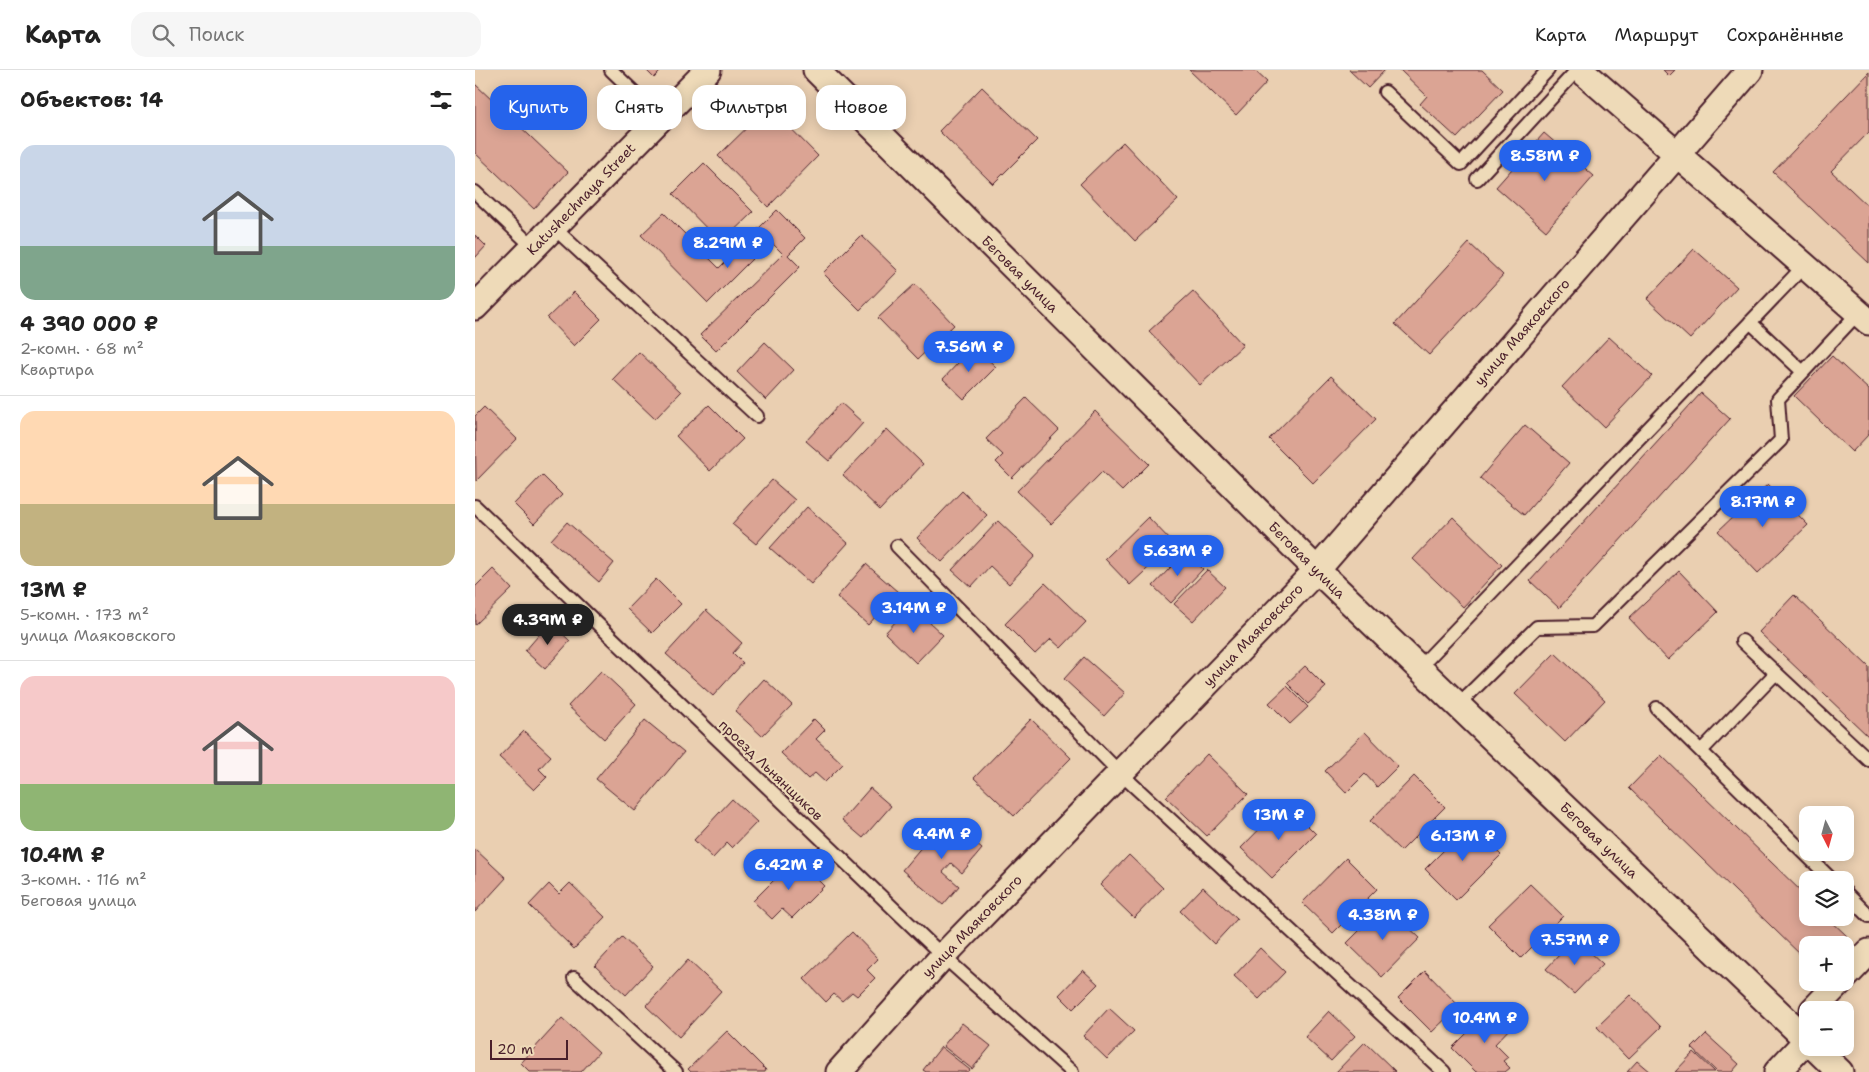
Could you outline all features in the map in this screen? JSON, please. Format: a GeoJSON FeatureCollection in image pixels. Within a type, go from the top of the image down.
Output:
{"type":"FeatureCollection","features":[{"type":"Feature","properties":{"kind":"street","name":"Katushechnaya Street"},"geometry":{"type":"LineString","coordinates":[[682,97],[708,70]]}},
{"type":"Feature","properties":{"kind":"street","name":"Беговая улица"},"geometry":{"type":"LineString","coordinates":[[816,70],[1317,570],[1799,1026]]}},
{"type":"Feature","properties":{"kind":"street"},"geometry":{"type":"LineString","coordinates":[[1581,70],[1864,317]]}},
{"type":"Feature","properties":{"kind":"street","name":"улица Маяковского"},"geometry":{"type":"LineString","coordinates":[[839,1072],[943,956],[1317,570],[1676,153],[1750,70]]}},
{"type":"Feature","properties":{"kind":"street","name":"Katushechnaya Street"},"geometry":{"type":"LineString","coordinates":[[475,308],[649,130]]}},
{"type":"Feature","properties":{"kind":"street"},"geometry":{"type":"LineString","coordinates":[[1854,968],[1869,952]]}},
{"type":"Feature","properties":{"kind":"street"},"geometry":{"type":"LineString","coordinates":[[1822,1001],[1831,991]]}},
{"type":"Feature","properties":{"kind":"street"},"geometry":{"type":"LineString","coordinates":[[1777,1072],[1799,1039]]}},
{"type":"Feature","properties":{"kind":"street"},"geometry":{"type":"LineString","coordinates":[[1823,1056],[1840,1072]]}},
{"type":"Feature","properties":{"kind":"lane"},"geometry":{"type":"LineString","coordinates":[[611,70],[627,85]]}},
{"type":"Feature","properties":{"kind":"lane"},"geometry":{"type":"LineString","coordinates":[[1385,92],[1461,164],[1548,70]]}},
{"type":"Feature","properties":{"kind":"lane"},"geometry":{"type":"LineString","coordinates":[[1477,179],[1577,70]]}},
{"type":"Feature","properties":{"kind":"lane"},"geometry":{"type":"LineString","coordinates":[[475,192],[534,248]]}},
{"type":"Feature","properties":{"kind":"lane"},"geometry":{"type":"LineString","coordinates":[[553,227],[757,416]]}},
{"type":"Feature","properties":{"kind":"lane"},"geometry":{"type":"LineString","coordinates":[[1419,668],[1805,265]]}},
{"type":"Feature","properties":{"kind":"lane"},"geometry":{"type":"LineString","coordinates":[[1458,705],[1537,627],[1593,626],[1781,440],[1778,399],[1803,372],[1864,317]]}},
{"type":"Feature","properties":{"kind":"lane"},"geometry":{"type":"LineString","coordinates":[[1750,322],[1803,372]]}},
{"type":"Feature","properties":{"kind":"lane","name":"проезд Льнянщиков"},"geometry":{"type":"LineString","coordinates":[[475,506],[943,956],[1072,1072]]}},
{"type":"Feature","properties":{"kind":"lane"},"geometry":{"type":"LineString","coordinates":[[897,546],[1120,773],[1444,1072]]}},
{"type":"Feature","properties":{"kind":"lane"},"geometry":{"type":"LineString","coordinates":[[1742,641],[1869,760]]}},
{"type":"Feature","properties":{"kind":"lane"},"geometry":{"type":"LineString","coordinates":[[1701,751],[1776,673]]}},
{"type":"Feature","properties":{"kind":"lane"},"geometry":{"type":"LineString","coordinates":[[1657,708],[1823,871]]}},
{"type":"Feature","properties":{"kind":"lane"},"geometry":{"type":"LineString","coordinates":[[1854,901],[1869,916]]}},
{"type":"Feature","properties":{"kind":"lane"},"geometry":{"type":"LineString","coordinates":[[574,978],[677,1072]]}},
{"type":"Feature","properties":{"kind":"building"},"geometry":{"type":"Polygon","coordinates":[[[646,70],[662,70],[654,78],[646,70]]]}},
{"type":"Feature","properties":{"kind":"building"},"geometry":{"type":"Polygon","coordinates":[[[1189,70],[1254,70],[1267,82],[1236,115],[1189,70]]]}},
{"type":"Feature","properties":{"kind":"building"},"geometry":{"type":"Polygon","coordinates":[[[1349,70],[1385,70],[1368,88],[1349,70]]]}},
{"type":"Feature","properties":{"kind":"building"},"geometry":{"type":"Polygon","coordinates":[[[1400,70],[1482,70],[1503,90],[1457,138],[1420,104],[1427,96],[1400,70]]]}},
{"type":"Feature","properties":{"kind":"building"},"geometry":{"type":"Polygon","coordinates":[[[1663,70],[1675,70],[1669,76],[1663,70]]]}},
{"type":"Feature","properties":{"kind":"building"},"geometry":{"type":"Polygon","coordinates":[[[1869,72],[1869,132],[1831,171],[1869,207],[1869,263],[1773,172],[1869,72]]]}},
{"type":"Feature","properties":{"kind":"building"},"geometry":{"type":"Polygon","coordinates":[[[475,84],[490,98],[490,130],[524,130],[568,172],[534,209],[475,153],[475,84]]]}},
{"type":"Feature","properties":{"kind":"building"},"geometry":{"type":"Polygon","coordinates":[[[982,87],[1037,140],[993,184],[939,131],[982,87]]]}},
{"type":"Feature","properties":{"kind":"building"},"geometry":{"type":"Polygon","coordinates":[[[745,130],[793,130],[818,156],[768,207],[718,156],[745,130]]]}},
{"type":"Feature","properties":{"kind":"building"},"geometry":{"type":"Polygon","coordinates":[[[1544,133],[1594,176],[1546,231],[1496,187],[1544,133]]]}},
{"type":"Feature","properties":{"kind":"building"},"geometry":{"type":"Polygon","coordinates":[[[1123,142],[1178,200],[1135,241],[1080,184],[1123,142]]]}},
{"type":"Feature","properties":{"kind":"building"},"geometry":{"type":"Polygon","coordinates":[[[704,163],[753,212],[721,243],[673,194],[704,163]]]}},
{"type":"Feature","properties":{"kind":"building"},"geometry":{"type":"Polygon","coordinates":[[[777,210],[805,238],[788,255],[800,267],[716,351],[700,335],[783,254],[770,241],[708,303],[641,235],[664,213],[719,268],[777,210]]]}},
{"type":"Feature","properties":{"kind":"building"},"geometry":{"type":"Polygon","coordinates":[[[475,235],[486,246],[475,258],[475,235]]]}},
{"type":"Feature","properties":{"kind":"building"},"geometry":{"type":"Polygon","coordinates":[[[861,235],[898,271],[860,310],[823,273],[861,235]]]}},
{"type":"Feature","properties":{"kind":"building"},"geometry":{"type":"Polygon","coordinates":[[[1469,243],[1503,275],[1429,355],[1395,324],[1469,243]]]}},
{"type":"Feature","properties":{"kind":"building"},"geometry":{"type":"Polygon","coordinates":[[[1694,249],[1737,287],[1690,339],[1647,299],[1694,249]]]}},
{"type":"Feature","properties":{"kind":"building"},"geometry":{"type":"Polygon","coordinates":[[[915,284],[954,325],[918,359],[878,318],[915,284]]]}},
{"type":"Feature","properties":{"kind":"building"},"geometry":{"type":"Polygon","coordinates":[[[1193,291],[1243,345],[1200,385],[1149,331],[1193,291]]]}},
{"type":"Feature","properties":{"kind":"building"},"geometry":{"type":"Polygon","coordinates":[[[574,292],[601,319],[574,346],[547,318],[574,292]]]}},
{"type":"Feature","properties":{"kind":"building"},"geometry":{"type":"Polygon","coordinates":[[[1609,337],[1652,376],[1604,427],[1562,387],[1609,337]]]}},
{"type":"Feature","properties":{"kind":"building"},"geometry":{"type":"Polygon","coordinates":[[[765,342],[794,370],[766,400],[737,372],[765,342]]]}},
{"type":"Feature","properties":{"kind":"building"},"geometry":{"type":"Polygon","coordinates":[[[974,346],[996,367],[964,399],[943,379],[974,346]]]}},
{"type":"Feature","properties":{"kind":"building"},"geometry":{"type":"Polygon","coordinates":[[[639,352],[681,392],[655,419],[613,379],[639,352]]]}},
{"type":"Feature","properties":{"kind":"building"},"geometry":{"type":"Polygon","coordinates":[[[1832,356],[1869,390],[1869,434],[1852,452],[1794,396],[1832,356]]]}},
{"type":"Feature","properties":{"kind":"building"},"geometry":{"type":"Polygon","coordinates":[[[1331,376],[1376,419],[1313,483],[1269,439],[1331,376]]]}},
{"type":"Feature","properties":{"kind":"building"},"geometry":{"type":"Polygon","coordinates":[[[1701,393],[1730,419],[1559,608],[1530,581],[1701,393]]]}},
{"type":"Feature","properties":{"kind":"building"},"geometry":{"type":"Polygon","coordinates":[[[1026,398],[1059,430],[1012,478],[996,462],[1003,455],[986,439],[1026,398]]]}},
{"type":"Feature","properties":{"kind":"building"},"geometry":{"type":"Polygon","coordinates":[[[841,403],[863,423],[829,461],[806,441],[841,403]]]}},
{"type":"Feature","properties":{"kind":"building"},"geometry":{"type":"Polygon","coordinates":[[[709,405],[743,439],[710,471],[676,436],[709,405]]]}},
{"type":"Feature","properties":{"kind":"building"},"geometry":{"type":"Polygon","coordinates":[[[484,407],[517,439],[476,481],[475,416],[484,407]]]}},
{"type":"Feature","properties":{"kind":"building"},"geometry":{"type":"Polygon","coordinates":[[[1095,411],[1149,464],[1122,491],[1102,472],[1051,524],[1017,491],[1095,411]]]}},
{"type":"Feature","properties":{"kind":"building"},"geometry":{"type":"Polygon","coordinates":[[[1525,425],[1569,463],[1524,515],[1480,478],[1525,425]]]}},
{"type":"Feature","properties":{"kind":"building"},"geometry":{"type":"Polygon","coordinates":[[[887,429],[923,464],[880,510],[843,475],[887,429]]]}},
{"type":"Feature","properties":{"kind":"building"},"geometry":{"type":"Polygon","coordinates":[[[542,475],[562,495],[534,524],[514,504],[542,475]]]}},
{"type":"Feature","properties":{"kind":"building"},"geometry":{"type":"Polygon","coordinates":[[[772,480],[795,500],[756,544],[732,524],[772,480]]]}},
{"type":"Feature","properties":{"kind":"building"},"geometry":{"type":"Polygon","coordinates":[[[1768,484],[1808,525],[1758,573],[1718,531],[1768,484]]]}},
{"type":"Feature","properties":{"kind":"building"},"geometry":{"type":"Polygon","coordinates":[[[962,491],[987,515],[942,562],[917,538],[962,491]]]}},
{"type":"Feature","properties":{"kind":"building"},"geometry":{"type":"Polygon","coordinates":[[[807,507],[848,543],[811,584],[770,548],[807,507]]]}},
{"type":"Feature","properties":{"kind":"building"},"geometry":{"type":"Polygon","coordinates":[[[1148,517],[1174,544],[1130,585],[1105,559],[1148,517]]]}},
{"type":"Feature","properties":{"kind":"building"},"geometry":{"type":"Polygon","coordinates":[[[1453,517],[1502,565],[1463,607],[1413,559],[1453,517]]]}},
{"type":"Feature","properties":{"kind":"building"},"geometry":{"type":"Polygon","coordinates":[[[998,521],[1035,556],[1009,584],[990,566],[971,587],[952,570],[998,521]]]}},
{"type":"Feature","properties":{"kind":"building"},"geometry":{"type":"Polygon","coordinates":[[[567,522],[614,563],[599,582],[551,540],[567,522]]]}},
{"type":"Feature","properties":{"kind":"building"},"geometry":{"type":"Polygon","coordinates":[[[1185,552],[1203,569],[1171,603],[1153,586],[1185,552]]]}},
{"type":"Feature","properties":{"kind":"building"},"geometry":{"type":"Polygon","coordinates":[[[866,564],[898,592],[868,625],[837,597],[866,564]]]}},
{"type":"Feature","properties":{"kind":"building"},"geometry":{"type":"Polygon","coordinates":[[[493,569],[512,589],[475,625],[475,587],[493,569]]]}},
{"type":"Feature","properties":{"kind":"building"},"geometry":{"type":"Polygon","coordinates":[[[1207,570],[1225,587],[1193,621],[1174,604],[1207,570]]]}},
{"type":"Feature","properties":{"kind":"building"},"geometry":{"type":"Polygon","coordinates":[[[1679,571],[1718,612],[1668,660],[1629,618],[1679,571]]]}},
{"type":"Feature","properties":{"kind":"building"},"geometry":{"type":"Polygon","coordinates":[[[656,579],[681,604],[652,633],[627,609],[656,579]]]}},
{"type":"Feature","properties":{"kind":"building"},"geometry":{"type":"Polygon","coordinates":[[[1045,583],[1086,622],[1061,648],[1051,639],[1035,654],[1005,624],[1045,583]]]}},
{"type":"Feature","properties":{"kind":"building"},"geometry":{"type":"Polygon","coordinates":[[[1794,595],[1869,667],[1869,737],[1759,632],[1794,595]]]}},
{"type":"Feature","properties":{"kind":"building"},"geometry":{"type":"Polygon","coordinates":[[[911,605],[943,635],[916,663],[885,633],[911,605]]]}},
{"type":"Feature","properties":{"kind":"building"},"geometry":{"type":"Polygon","coordinates":[[[706,610],[742,643],[733,653],[743,663],[713,696],[666,654],[706,610]]]}},
{"type":"Feature","properties":{"kind":"building"},"geometry":{"type":"Polygon","coordinates":[[[550,622],[570,641],[545,669],[525,651],[550,622]]]}},
{"type":"Feature","properties":{"kind":"building"},"geometry":{"type":"Polygon","coordinates":[[[1555,653],[1605,700],[1565,742],[1515,694],[1555,653]]]}},
{"type":"Feature","properties":{"kind":"building"},"geometry":{"type":"Polygon","coordinates":[[[1084,657],[1125,693],[1104,716],[1064,679],[1084,657]]]}},
{"type":"Feature","properties":{"kind":"building"},"geometry":{"type":"Polygon","coordinates":[[[1305,666],[1326,687],[1308,704],[1287,683],[1305,666]]]}},
{"type":"Feature","properties":{"kind":"building"},"geometry":{"type":"Polygon","coordinates":[[[601,671],[636,704],[604,739],[568,706],[601,671]]]}},
{"type":"Feature","properties":{"kind":"building"},"geometry":{"type":"Polygon","coordinates":[[[764,679],[792,705],[762,736],[735,711],[764,679]]]}},
{"type":"Feature","properties":{"kind":"building"},"geometry":{"type":"Polygon","coordinates":[[[1287,686],[1308,707],[1290,724],[1269,703],[1287,686]]]}},
{"type":"Feature","properties":{"kind":"building"},"geometry":{"type":"Polygon","coordinates":[[[814,719],[825,730],[816,739],[843,764],[825,782],[815,773],[808,779],[781,753],[814,719]]]}},
{"type":"Feature","properties":{"kind":"building"},"geometry":{"type":"Polygon","coordinates":[[[1031,719],[1071,758],[1014,816],[974,778],[1031,719]]]}},
{"type":"Feature","properties":{"kind":"building"},"geometry":{"type":"Polygon","coordinates":[[[645,720],[684,752],[635,811],[596,779],[645,720]]]}},
{"type":"Feature","properties":{"kind":"building"},"geometry":{"type":"Polygon","coordinates":[[[524,731],[551,756],[539,769],[547,777],[534,790],[499,757],[524,731]]]}},
{"type":"Feature","properties":{"kind":"building"},"geometry":{"type":"Polygon","coordinates":[[[1365,732],[1398,766],[1377,787],[1365,774],[1346,793],[1325,771],[1365,732]]]}},
{"type":"Feature","properties":{"kind":"building"},"geometry":{"type":"Polygon","coordinates":[[[1207,754],[1248,794],[1207,836],[1166,797],[1207,754]]]}},
{"type":"Feature","properties":{"kind":"building"},"geometry":{"type":"Polygon","coordinates":[[[1661,755],[1799,889],[1799,926],[1836,926],[1847,936],[1799,936],[1799,953],[1629,788],[1661,755]]]}},
{"type":"Feature","properties":{"kind":"building"},"geometry":{"type":"Polygon","coordinates":[[[1414,776],[1445,807],[1401,851],[1370,821],[1414,776]]]}},
{"type":"Feature","properties":{"kind":"building"},"geometry":{"type":"Polygon","coordinates":[[[870,788],[891,806],[863,838],[842,820],[870,788]]]}},
{"type":"Feature","properties":{"kind":"building"},"geometry":{"type":"Polygon","coordinates":[[[732,799],[757,822],[732,848],[727,843],[713,858],[694,840],[732,799]]]}},
{"type":"Feature","properties":{"kind":"building"},"geometry":{"type":"Polygon","coordinates":[[[1285,803],[1316,834],[1272,878],[1241,848],[1285,803]]]}},
{"type":"Feature","properties":{"kind":"building"},"geometry":{"type":"Polygon","coordinates":[[[946,818],[982,849],[962,873],[951,863],[943,872],[959,886],[943,905],[902,870],[946,818]]]}},
{"type":"Feature","properties":{"kind":"building"},"geometry":{"type":"Polygon","coordinates":[[[1470,824],[1501,855],[1456,900],[1425,869],[1470,824]]]}},
{"type":"Feature","properties":{"kind":"building"},"geometry":{"type":"Polygon","coordinates":[[[475,849],[506,878],[475,912],[475,849]]]}},
{"type":"Feature","properties":{"kind":"building"},"geometry":{"type":"Polygon","coordinates":[[[1129,855],[1163,888],[1134,918],[1100,885],[1129,855]]]}},
{"type":"Feature","properties":{"kind":"building"},"geometry":{"type":"Polygon","coordinates":[[[796,858],[824,886],[792,918],[782,909],[772,919],[753,901],[796,858]]]}},
{"type":"Feature","properties":{"kind":"building"},"geometry":{"type":"Polygon","coordinates":[[[1346,858],[1377,889],[1333,933],[1302,903],[1346,858]]]}},
{"type":"Feature","properties":{"kind":"building"},"geometry":{"type":"Polygon","coordinates":[[[570,883],[605,917],[574,949],[529,905],[549,884],[559,894],[570,883]]]}},
{"type":"Feature","properties":{"kind":"building"},"geometry":{"type":"Polygon","coordinates":[[[1530,884],[1563,916],[1521,958],[1488,925],[1530,884]]]}},
{"type":"Feature","properties":{"kind":"building"},"geometry":{"type":"Polygon","coordinates":[[[1203,887],[1237,919],[1214,944],[1180,911],[1203,887]]]}},
{"type":"Feature","properties":{"kind":"building"},"geometry":{"type":"Polygon","coordinates":[[[1385,905],[1420,938],[1382,977],[1347,943],[1385,905]]]}},
{"type":"Feature","properties":{"kind":"building"},"geometry":{"type":"Polygon","coordinates":[[[852,932],[878,959],[867,970],[875,978],[857,996],[852,992],[842,1001],[834,994],[826,1002],[804,979],[852,932]]]}},
{"type":"Feature","properties":{"kind":"building"},"geometry":{"type":"Polygon","coordinates":[[[622,937],[653,966],[626,995],[595,966],[622,937]]]}},
{"type":"Feature","properties":{"kind":"building"},"geometry":{"type":"Polygon","coordinates":[[[1575,938],[1603,964],[1574,994],[1546,969],[1575,938]]]}},
{"type":"Feature","properties":{"kind":"building"},"geometry":{"type":"Polygon","coordinates":[[[1260,948],[1285,972],[1259,999],[1234,976],[1260,948]]]}},
{"type":"Feature","properties":{"kind":"building"},"geometry":{"type":"Polygon","coordinates":[[[688,960],[721,991],[679,1037],[646,1006],[688,960]]]}},
{"type":"Feature","properties":{"kind":"building"},"geometry":{"type":"Polygon","coordinates":[[[1083,970],[1098,984],[1073,1009],[1059,995],[1083,970]]]}},
{"type":"Feature","properties":{"kind":"building"},"geometry":{"type":"Polygon","coordinates":[[[1425,971],[1459,1006],[1432,1032],[1398,998],[1425,971]]]}},
{"type":"Feature","properties":{"kind":"building"},"geometry":{"type":"Polygon","coordinates":[[[1630,995],[1661,1027],[1628,1059],[1597,1027],[1630,995]]]}},
{"type":"Feature","properties":{"kind":"building"},"geometry":{"type":"Polygon","coordinates":[[[1493,1007],[1512,1026],[1495,1044],[1508,1057],[1503,1061],[1510,1068],[1505,1072],[1476,1072],[1452,1048],[1493,1007]]]}},
{"type":"Feature","properties":{"kind":"building"},"geometry":{"type":"Polygon","coordinates":[[[1109,1008],[1134,1031],[1107,1059],[1083,1036],[1109,1008]]]}},
{"type":"Feature","properties":{"kind":"building"},"geometry":{"type":"Polygon","coordinates":[[[1329,1011],[1355,1036],[1331,1061],[1305,1037],[1329,1011]]]}},
{"type":"Feature","properties":{"kind":"building"},"geometry":{"type":"Polygon","coordinates":[[[562,1018],[599,1052],[581,1072],[530,1072],[521,1063],[562,1018]]]}},
{"type":"Feature","properties":{"kind":"building"},"geometry":{"type":"Polygon","coordinates":[[[962,1023],[991,1046],[972,1069],[943,1046],[962,1023]]]}},
{"type":"Feature","properties":{"kind":"building"},"geometry":{"type":"Polygon","coordinates":[[[727,1031],[766,1070],[765,1072],[691,1072],[688,1069],[727,1031]]]}},
{"type":"Feature","properties":{"kind":"building"},"geometry":{"type":"Polygon","coordinates":[[[1706,1034],[1739,1064],[1732,1072],[1717,1072],[1692,1048],[1706,1034]]]}},
{"type":"Feature","properties":{"kind":"building"},"geometry":{"type":"Polygon","coordinates":[[[1365,1042],[1396,1072],[1336,1072],[1365,1042]]]}},
{"type":"Feature","properties":{"kind":"building"},"geometry":{"type":"Polygon","coordinates":[[[941,1047],[970,1070],[968,1072],[926,1072],[923,1070],[941,1047]]]}},
{"type":"Feature","properties":{"kind":"building"},"geometry":{"type":"Polygon","coordinates":[[[1694,1052],[1715,1072],[1675,1072],[1694,1052]]]}},
{"type":"Feature","properties":{"kind":"building"},"geometry":{"type":"Polygon","coordinates":[[[1637,1061],[1650,1072],[1627,1072],[1637,1061]]]}}]}
